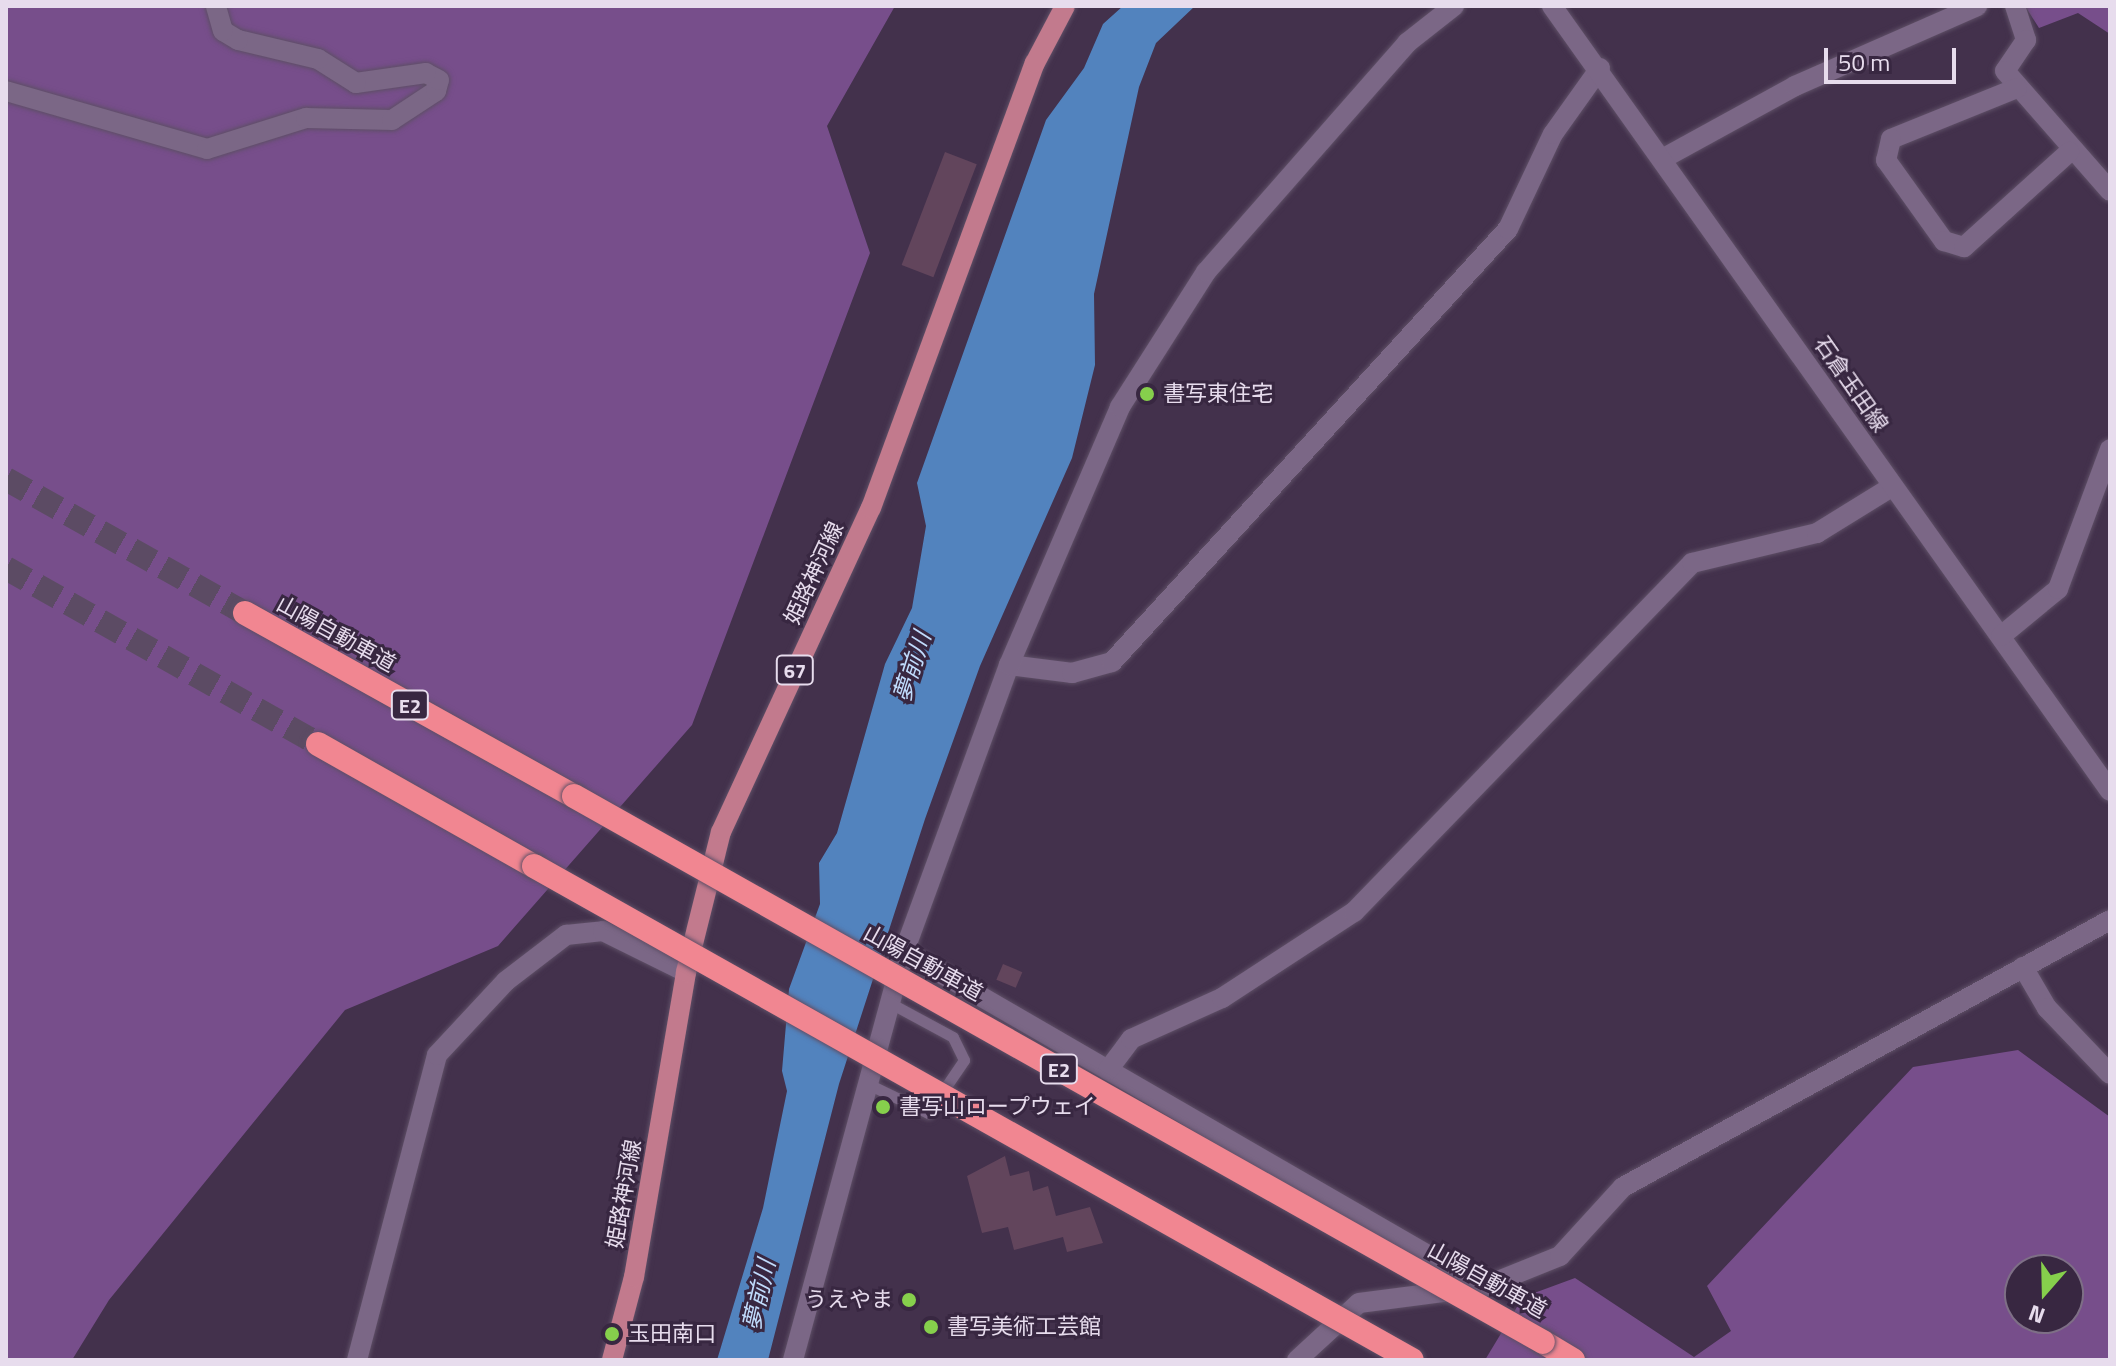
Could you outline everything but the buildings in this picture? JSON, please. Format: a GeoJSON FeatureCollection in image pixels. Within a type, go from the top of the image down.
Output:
{"type":"FeatureCollection","features":[{"type":"Feature","properties":{"kind":"highway","name":"山陽自動車道"},"geometry":{"type":"LineString","coordinates":[[245,613],[1573,1360]]}},
{"type":"Feature","properties":{"kind":"highway"},"geometry":{"type":"LineString","coordinates":[[318,744],[1412,1360]]}},
{"type":"Feature","properties":{"kind":"main road","name":"姫路神河線"},"geometry":{"type":"LineString","coordinates":[[612,1360],[634,1277],[686,972],[721,832],[871,508],[1035,63],[1065,6]]}},
{"type":"Feature","properties":{"kind":"street"},"geometry":{"type":"LineString","coordinates":[[6,91],[207,149],[306,118],[392,120],[436,91],[439,80],[426,73],[356,83],[318,59],[238,40],[223,31],[216,6]]}},
{"type":"Feature","properties":{"kind":"street"},"geometry":{"type":"LineString","coordinates":[[793,1360],[904,952],[1009,665],[1120,407],[1176,311],[1398,53],[1454,6]]}},
{"type":"Feature","properties":{"kind":"street","name":"石倉玉田線"},"geometry":{"type":"LineString","coordinates":[[1552,6],[1664,158],[2110,791]]}},
{"type":"Feature","properties":{"kind":"street"},"geometry":{"type":"LineString","coordinates":[[1664,158],[1795,86],[1977,6]]}},
{"type":"Feature","properties":{"kind":"street"},"geometry":{"type":"LineString","coordinates":[[2015,6],[2026,40],[2005,71],[2069,152],[2110,191]]}},
{"type":"Feature","properties":{"kind":"street"},"geometry":{"type":"LineString","coordinates":[[1009,665],[1072,673],[1112,662],[1508,229],[1553,134],[1600,68]]}},
{"type":"Feature","properties":{"kind":"street"},"geometry":{"type":"LineString","coordinates":[[2017,88],[1891,139],[1886,160],[1944,241],[1964,247],[2069,152]]}},
{"type":"Feature","properties":{"kind":"street"},"geometry":{"type":"LineString","coordinates":[[2001,636],[2058,589],[2110,449]]}},
{"type":"Feature","properties":{"kind":"street"},"geometry":{"type":"LineString","coordinates":[[1108,1070],[1131,1039],[1222,998],[1354,912],[1692,563],[1817,533],[1893,486]]}},
{"type":"Feature","properties":{"kind":"street"},"geometry":{"type":"LineString","coordinates":[[1297,1360],[1359,1303],[1483,1287],[1560,1256],[1623,1187],[2110,920]]}},
{"type":"Feature","properties":{"kind":"street"},"geometry":{"type":"LineString","coordinates":[[357,1360],[437,1055],[506,981],[566,935],[603,931],[686,972]]}},
{"type":"Feature","properties":{"kind":"street"},"geometry":{"type":"LineString","coordinates":[[904,952],[1483,1287]]}},
{"type":"Feature","properties":{"kind":"street"},"geometry":{"type":"LineString","coordinates":[[2023,967],[2047,1008],[2110,1074]]}},
{"type":"Feature","properties":{"kind":"lane"},"geometry":{"type":"LineString","coordinates":[[868,1084],[928,1113],[964,1060],[953,1037],[890,1003]]}},
{"type":"Feature","properties":{"kind":"shaded area"},"geometry":{"type":"Polygon","coordinates":[[[6,6],[895,6],[827,126],[870,253],[692,725],[498,946],[345,1010],[109,1300],[72,1360],[6,1360],[6,6]]]}},
{"type":"Feature","properties":{"kind":"shaded area"},"geometry":{"type":"Polygon","coordinates":[[[2025,6],[2110,6],[2110,34],[2078,13],[2039,28],[2025,6]]]}},
{"type":"Feature","properties":{"kind":"shaded area"},"geometry":{"type":"Polygon","coordinates":[[[2018,1050],[2110,1117],[2110,1360],[1485,1360],[1523,1297],[1575,1278],[1694,1357],[1731,1331],[1707,1286],[1913,1067],[2018,1050]]]}},
{"type":"Feature","properties":{"kind":"water","name":"夢前川"},"geometry":{"type":"Polygon","coordinates":[[[1123,6],[1195,6],[1156,43],[1139,87],[1094,294],[1095,365],[1072,458],[980,666],[925,819],[839,1084],[768,1360],[717,1360],[763,1208],[787,1091],[782,1071],[789,989],[820,904],[819,863],[837,833],[885,664],[912,608],[926,526],[917,483],[1046,120],[1084,68],[1103,24],[1123,6]]]}},
{"type":"Feature","properties":{"kind":"tunnel"},"geometry":{"type":"LineString","coordinates":[[6,479],[245,613]]}},
{"type":"Feature","properties":{"kind":"tunnel"},"geometry":{"type":"LineString","coordinates":[[6,568],[318,744]]}},
{"type":"Feature","properties":{"kind":"place","name":"書写東住宅"},"geometry":{"type":"Point","coordinates":[1147,394]}},
{"type":"Feature","properties":{"kind":"place","name":"書写山ロープウェイ"},"geometry":{"type":"Point","coordinates":[883,1107]}},
{"type":"Feature","properties":{"kind":"place","name":"うえやま"},"geometry":{"type":"Point","coordinates":[909,1300]}},
{"type":"Feature","properties":{"kind":"place","name":"書写美術工芸館"},"geometry":{"type":"Point","coordinates":[931,1327]}},
{"type":"Feature","properties":{"kind":"place","name":"玉田南口"},"geometry":{"type":"Point","coordinates":[612,1334]}}]}
